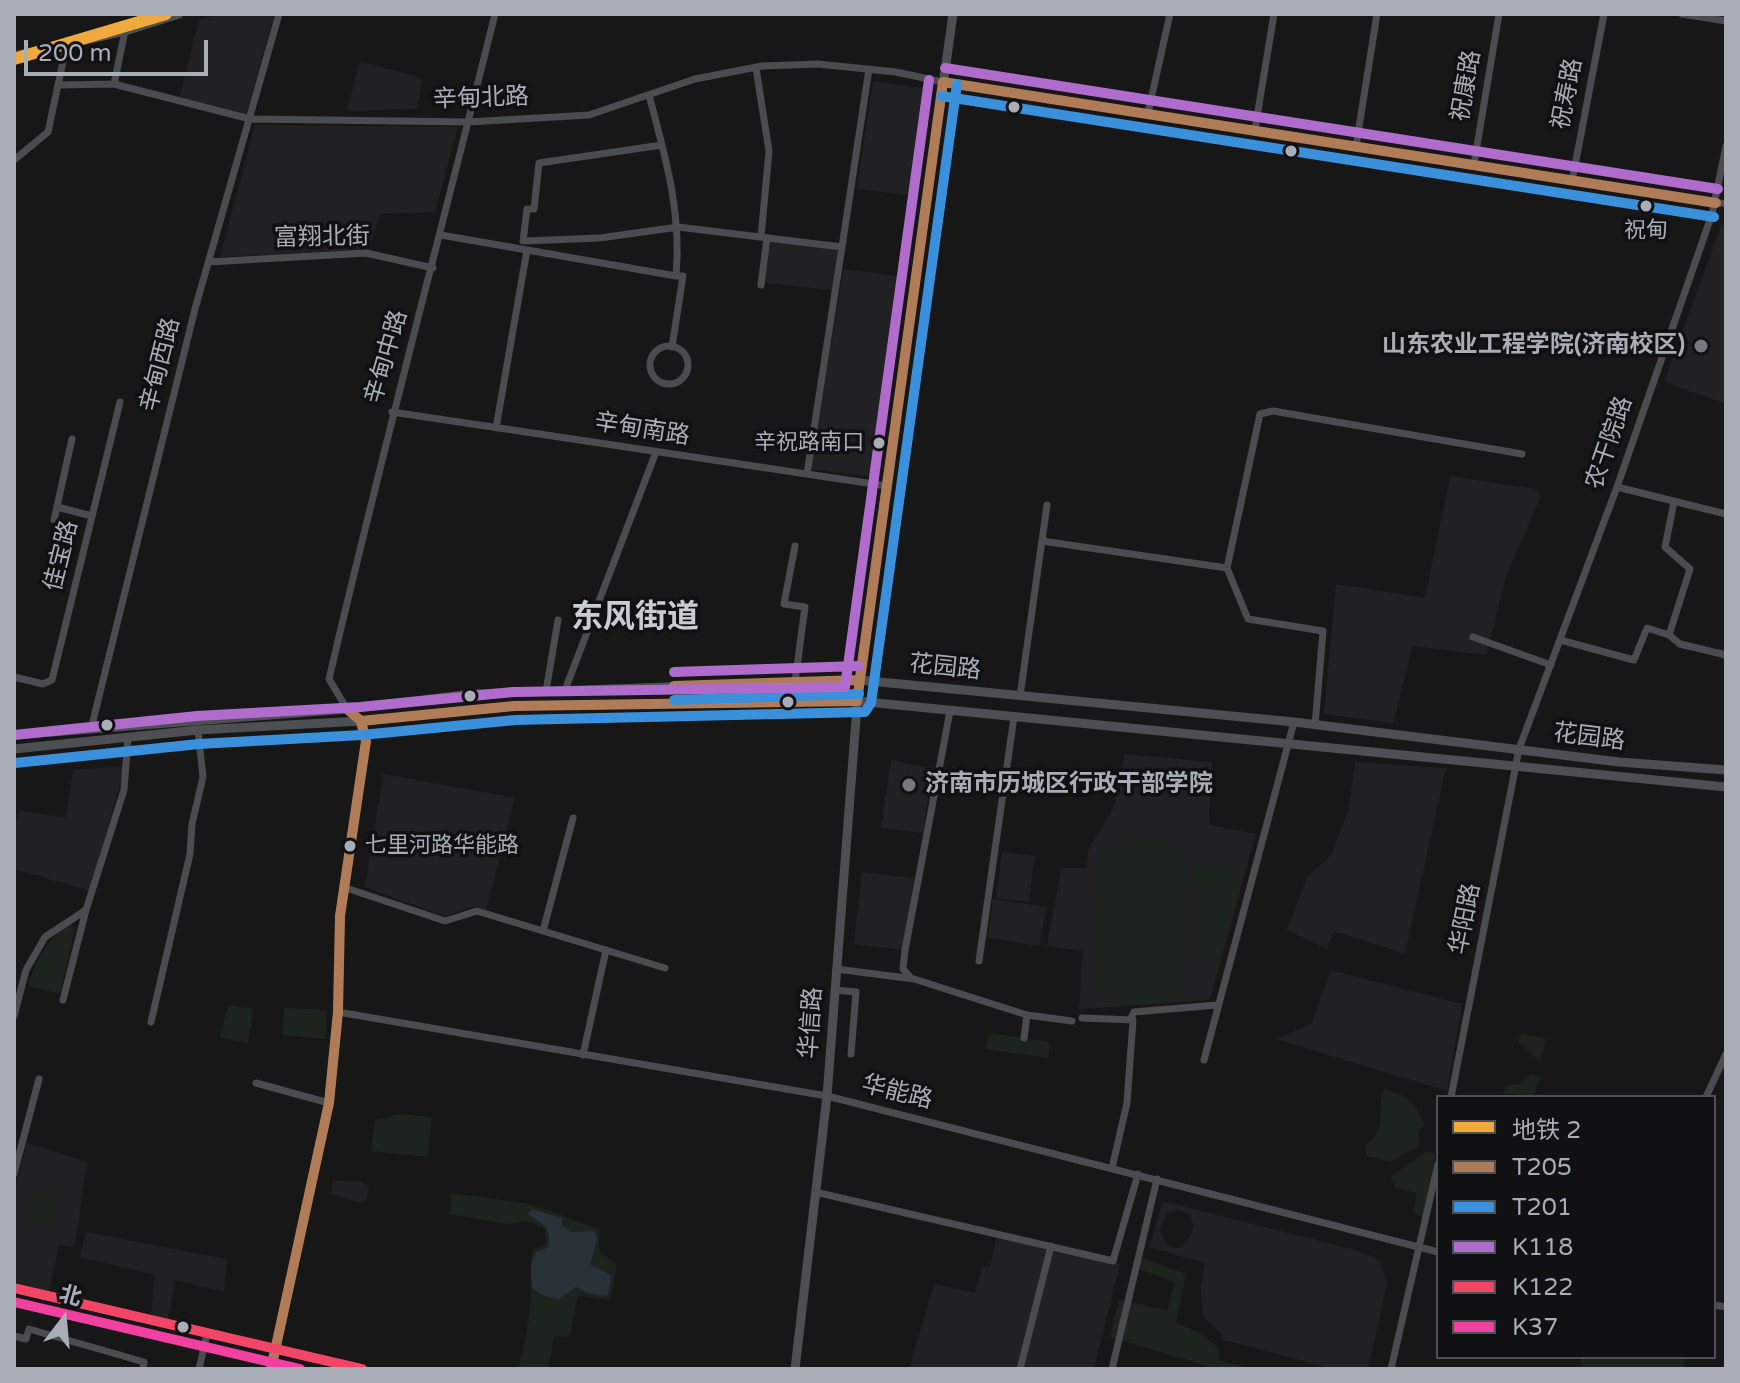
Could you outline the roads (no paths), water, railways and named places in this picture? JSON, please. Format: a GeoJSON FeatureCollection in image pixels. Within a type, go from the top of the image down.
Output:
{"type":"FeatureCollection","features":[{"type":"Feature","properties":{"kind":"main road"},"geometry":{"type":"LineString","coordinates":[[14,56],[125,31],[179,14]]}},
{"type":"Feature","properties":{"kind":"main road","name":"华信路"},"geometry":{"type":"LineString","coordinates":[[795,1369],[827,1096],[859,680],[953,14]]}},
{"type":"Feature","properties":{"kind":"main road","name":"花园路"},"geometry":{"type":"LineString","coordinates":[[14,735],[347,709],[473,694],[859,680],[1294,722],[1726,770]]}},
{"type":"Feature","properties":{"kind":"main road","name":"花园路"},"geometry":{"type":"LineString","coordinates":[[14,749],[198,730],[361,721],[514,706],[857,701],[1726,787]]}},
{"type":"Feature","properties":{"kind":"main road"},"geometry":{"type":"LineString","coordinates":[[271,1369],[329,1103],[338,1012],[343,887],[366,741],[361,721],[347,709]]}},
{"type":"Feature","properties":{"kind":"main road"},"geometry":{"type":"LineString","coordinates":[[14,1288],[362,1369]]}},
{"type":"Feature","properties":{"kind":"street","name":"辛甸西路"},"geometry":{"type":"LineString","coordinates":[[91,729],[209,262],[279,14]]}},
{"type":"Feature","properties":{"kind":"street","name":"辛甸中路"},"geometry":{"type":"LineString","coordinates":[[347,709],[329,679],[392,412],[433,268],[495,14]]}},
{"type":"Feature","properties":{"kind":"street"},"geometry":{"type":"LineString","coordinates":[[1148,113],[1170,14]]}},
{"type":"Feature","properties":{"kind":"street"},"geometry":{"type":"LineString","coordinates":[[1255,129],[1274,14]]}},
{"type":"Feature","properties":{"kind":"street"},"geometry":{"type":"LineString","coordinates":[[1356,146],[1377,14]]}},
{"type":"Feature","properties":{"kind":"street","name":"祝康路"},"geometry":{"type":"LineString","coordinates":[[1474,164],[1499,14]]}},
{"type":"Feature","properties":{"kind":"street","name":"祝寿路"},"geometry":{"type":"LineString","coordinates":[[1572,181],[1604,14]]}},
{"type":"Feature","properties":{"kind":"street"},"geometry":{"type":"LineString","coordinates":[[1682,14],[1726,21]]}},
{"type":"Feature","properties":{"kind":"street"},"geometry":{"type":"LineString","coordinates":[[114,84],[125,31]]}},
{"type":"Feature","properties":{"kind":"street"},"geometry":{"type":"LineString","coordinates":[[14,160],[48,132],[67,43]]}},
{"type":"Feature","properties":{"kind":"street","name":"辛甸北路"},"geometry":{"type":"LineString","coordinates":[[58,85],[114,84],[250,119],[468,122],[589,115],[695,79],[756,68],[818,64],[869,69],[1726,204]]}},
{"type":"Feature","properties":{"kind":"street"},"geometry":{"type":"LineString","coordinates":[[756,68],[769,151],[761,285]]}},
{"type":"Feature","properties":{"kind":"street"},"geometry":{"type":"LineString","coordinates":[[807,474],[869,69]]}},
{"type":"Feature","properties":{"kind":"street"},"geometry":{"type":"LineString","coordinates":[[649,95],[678,227],[676,276]]}},
{"type":"Feature","properties":{"kind":"street"},"geometry":{"type":"LineString","coordinates":[[662,145],[539,163],[534,209],[527,209],[523,241],[600,238],[678,227],[842,247]]}},
{"type":"Feature","properties":{"kind":"street","name":"农干院路"},"geometry":{"type":"LineString","coordinates":[[1519,749],[1617,487],[1716,203],[1726,146]]}},
{"type":"Feature","properties":{"kind":"street"},"geometry":{"type":"LineString","coordinates":[[441,235],[683,276],[672,347]]}},
{"type":"Feature","properties":{"kind":"street"},"geometry":{"type":"LineString","coordinates":[[496,428],[527,250]]}},
{"type":"Feature","properties":{"kind":"street","name":"富翔北街"},"geometry":{"type":"LineString","coordinates":[[209,262],[366,253],[433,268]]}},
{"type":"Feature","properties":{"kind":"street"},"geometry":{"type":"LineString","coordinates":[[672,347],[685,354],[688,366],[678,382],[666,384],[655,377],[651,360],[658,351],[672,347]]}},
{"type":"Feature","properties":{"kind":"street","name":"佳宝路"},"geometry":{"type":"LineString","coordinates":[[14,677],[43,684],[52,680],[120,402]]}},
{"type":"Feature","properties":{"kind":"street"},"geometry":{"type":"LineString","coordinates":[[1315,725],[1323,631],[1248,619],[1227,568],[1260,414],[1273,411],[1522,454]]}},
{"type":"Feature","properties":{"kind":"street","name":"辛甸南路"},"geometry":{"type":"LineString","coordinates":[[392,412],[887,486]]}},
{"type":"Feature","properties":{"kind":"street"},"geometry":{"type":"LineString","coordinates":[[54,520],[72,439]]}},
{"type":"Feature","properties":{"kind":"street"},"geometry":{"type":"LineString","coordinates":[[565,690],[656,452]]}},
{"type":"Feature","properties":{"kind":"street"},"geometry":{"type":"LineString","coordinates":[[1617,487],[1726,514]]}},
{"type":"Feature","properties":{"kind":"street"},"geometry":{"type":"LineString","coordinates":[[1669,635],[1690,569],[1665,547],[1674,502]]}},
{"type":"Feature","properties":{"kind":"street"},"geometry":{"type":"LineString","coordinates":[[1020,696],[1047,505]]}},
{"type":"Feature","properties":{"kind":"street"},"geometry":{"type":"LineString","coordinates":[[57,507],[92,516]]}},
{"type":"Feature","properties":{"kind":"street"},"geometry":{"type":"LineString","coordinates":[[1042,541],[1227,568]]}},
{"type":"Feature","properties":{"kind":"street"},"geometry":{"type":"LineString","coordinates":[[795,546],[784,604],[805,607],[795,682]]}},
{"type":"Feature","properties":{"kind":"street"},"geometry":{"type":"LineString","coordinates":[[546,691],[558,620]]}},
{"type":"Feature","properties":{"kind":"street"},"geometry":{"type":"LineString","coordinates":[[1560,640],[1634,660],[1647,628],[1669,635],[1680,644],[1726,655]]}},
{"type":"Feature","properties":{"kind":"street"},"geometry":{"type":"LineString","coordinates":[[1473,637],[1551,665]]}},
{"type":"Feature","properties":{"kind":"street"},"geometry":{"type":"LineString","coordinates":[[911,978],[903,969],[905,950],[950,711]]}},
{"type":"Feature","properties":{"kind":"street"},"geometry":{"type":"LineString","coordinates":[[979,961],[1014,717]]}},
{"type":"Feature","properties":{"kind":"street"},"geometry":{"type":"LineString","coordinates":[[1204,1060],[1294,722]]}},
{"type":"Feature","properties":{"kind":"street"},"geometry":{"type":"LineString","coordinates":[[151,1022],[190,854],[192,824],[203,777],[198,730]]}},
{"type":"Feature","properties":{"kind":"street"},"geometry":{"type":"LineString","coordinates":[[63,1000],[86,910],[124,790],[128,737]]}},
{"type":"Feature","properties":{"kind":"street","name":"华阳路"},"geometry":{"type":"LineString","coordinates":[[1451,1095],[1519,749]]}},
{"type":"Feature","properties":{"kind":"street"},"geometry":{"type":"LineString","coordinates":[[543,931],[573,818]]}},
{"type":"Feature","properties":{"kind":"street"},"geometry":{"type":"LineString","coordinates":[[343,887],[445,921],[477,911],[665,968]]}},
{"type":"Feature","properties":{"kind":"street"},"geometry":{"type":"LineString","coordinates":[[14,1016],[26,970],[45,937],[86,910]]}},
{"type":"Feature","properties":{"kind":"street"},"geometry":{"type":"LineString","coordinates":[[583,1055],[606,950]]}},
{"type":"Feature","properties":{"kind":"street"},"geometry":{"type":"LineString","coordinates":[[836,969],[911,978],[1027,1015],[1072,1021]]}},
{"type":"Feature","properties":{"kind":"street"},"geometry":{"type":"LineString","coordinates":[[835,990],[856,992],[851,1054]]}},
{"type":"Feature","properties":{"kind":"street"},"geometry":{"type":"LineString","coordinates":[[1112,1168],[1127,1103],[1134,1012],[1217,1005]]}},
{"type":"Feature","properties":{"kind":"street","name":"华能路"},"geometry":{"type":"LineString","coordinates":[[338,1012],[827,1096],[1436,1252]]}},
{"type":"Feature","properties":{"kind":"street"},"geometry":{"type":"LineString","coordinates":[[1024,1038],[1027,1015]]}},
{"type":"Feature","properties":{"kind":"street"},"geometry":{"type":"LineString","coordinates":[[1082,1018],[1133,1020]]}},
{"type":"Feature","properties":{"kind":"street"},"geometry":{"type":"LineString","coordinates":[[1707,1095],[1726,1054]]}},
{"type":"Feature","properties":{"kind":"street"},"geometry":{"type":"LineString","coordinates":[[14,1174],[39,1079]]}},
{"type":"Feature","properties":{"kind":"street"},"geometry":{"type":"LineString","coordinates":[[256,1083],[329,1103]]}},
{"type":"Feature","properties":{"kind":"street"},"geometry":{"type":"LineString","coordinates":[[815,1192],[1113,1261],[1138,1174]]}},
{"type":"Feature","properties":{"kind":"street"},"geometry":{"type":"LineString","coordinates":[[1391,1369],[1436,1174]]}},
{"type":"Feature","properties":{"kind":"street"},"geometry":{"type":"LineString","coordinates":[[1112,1369],[1157,1179]]}},
{"type":"Feature","properties":{"kind":"street"},"geometry":{"type":"LineString","coordinates":[[1020,1369],[1051,1246]]}},
{"type":"Feature","properties":{"kind":"street"},"geometry":{"type":"LineString","coordinates":[[14,1336],[26,1339],[29,1329],[144,1362],[143,1369]]}},
{"type":"Feature","properties":{"kind":"street"},"geometry":{"type":"LineString","coordinates":[[199,1369],[207,1334]]}},
{"type":"Feature","properties":{"kind":"metro line","name":"2"},"geometry":{"type":"LineString","coordinates":[[14,59],[166,14]]}},
{"type":"Feature","properties":{"kind":"place","name":"祝甸"},"geometry":{"type":"Point","coordinates":[1646,206]}},
{"type":"Feature","properties":{"kind":"place","name":"山东农业工程学院(济南校区)"},"geometry":{"type":"Point","coordinates":[1701,346]}},
{"type":"Feature","properties":{"kind":"place","name":"辛祝路南口"},"geometry":{"type":"Point","coordinates":[879,443]}},
{"type":"Feature","properties":{"kind":"place","name":"济南市历城区行政干部学院"},"geometry":{"type":"Point","coordinates":[909,785]}},
{"type":"Feature","properties":{"kind":"place","name":"七里河路华能路"},"geometry":{"type":"Point","coordinates":[350,846]}},
{"type":"Feature","properties":{"kind":"district","name":"东风街道"},"geometry":{"type":"Point","coordinates":[635,619]}}]}
